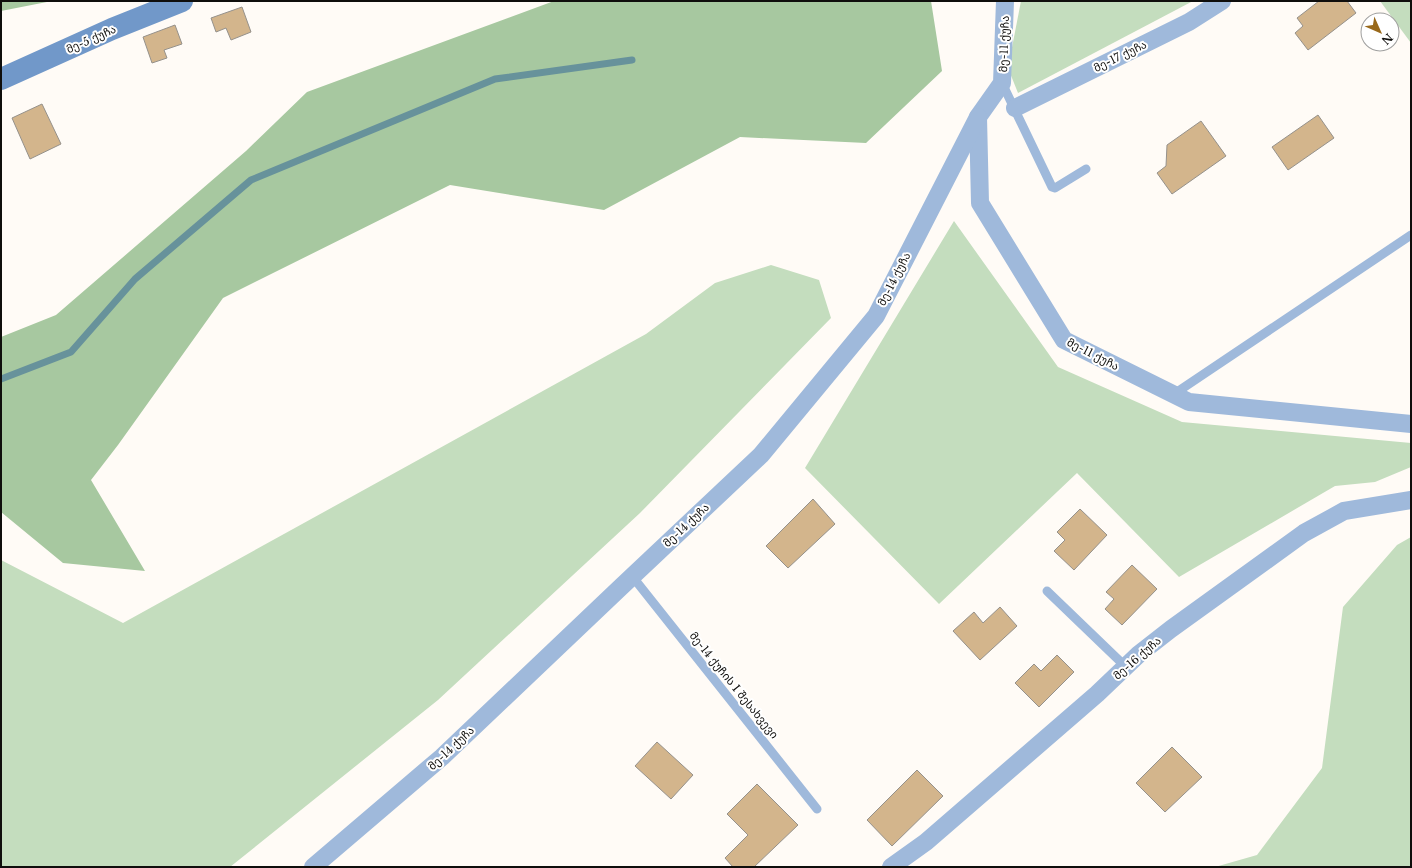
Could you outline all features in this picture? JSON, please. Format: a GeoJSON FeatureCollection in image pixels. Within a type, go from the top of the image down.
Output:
{"type":"FeatureCollection","features":[{"type":"Feature","properties":{"kind":"street","name":"მე-5 ქუჩა"},"geometry":{"type":"LineString","coordinates":[[1,79],[112,29],[182,1]]}},
{"type":"Feature","properties":{"kind":"street","name":"მე-11 ქუჩა"},"geometry":{"type":"LineString","coordinates":[[1005,1],[1002,83],[978,117],[980,204],[1064,340],[1189,402],[1411,424]]}},
{"type":"Feature","properties":{"kind":"street","name":"მე-17 ქუჩა"},"geometry":{"type":"LineString","coordinates":[[1015,108],[1189,22],[1222,1]]}},
{"type":"Feature","properties":{"kind":"street","name":"მე-14 ქუჩა"},"geometry":{"type":"LineString","coordinates":[[313,867],[442,757],[632,576],[762,455],[876,316],[978,117]]}},
{"type":"Feature","properties":{"kind":"street","name":"მე-16 ქუჩა"},"geometry":{"type":"LineString","coordinates":[[891,867],[926,842],[1097,694],[1139,654],[1171,629],[1304,533],[1344,511],[1411,500]]}},
{"type":"Feature","properties":{"kind":"lane"},"geometry":{"type":"LineString","coordinates":[[1002,83],[1052,186],[1055,188],[1086,169]]}},
{"type":"Feature","properties":{"kind":"lane"},"geometry":{"type":"LineString","coordinates":[[1174,394],[1411,235]]}},
{"type":"Feature","properties":{"kind":"lane","name":"მე-14 ქუჩის I შესახვევი"},"geometry":{"type":"LineString","coordinates":[[632,576],[817,809]]}},
{"type":"Feature","properties":{"kind":"lane"},"geometry":{"type":"LineString","coordinates":[[1047,591],[1126,667]]}},
{"type":"Feature","properties":{"kind":"green space"},"geometry":{"type":"Polygon","coordinates":[[[1,1],[52,1],[1,11],[1,1]]]}},
{"type":"Feature","properties":{"kind":"green space"},"geometry":{"type":"Polygon","coordinates":[[[554,1],[931,1],[942,71],[866,143],[740,137],[604,210],[450,185],[223,298],[118,445],[91,480],[145,571],[63,563],[1,512],[1,337],[56,315],[246,151],[307,92],[554,1]]]}},
{"type":"Feature","properties":{"kind":"green space"},"geometry":{"type":"Polygon","coordinates":[[[1021,1],[1193,1],[1018,93],[1008,68],[1021,1]]]}},
{"type":"Feature","properties":{"kind":"green space"},"geometry":{"type":"Polygon","coordinates":[[[1380,1],[1411,1],[1411,43],[1400,28],[1400,12],[1388,12],[1380,1]]]}},
{"type":"Feature","properties":{"kind":"green space"},"geometry":{"type":"Polygon","coordinates":[[[954,221],[1058,367],[1182,422],[1411,443],[1411,467],[1375,482],[1335,486],[1179,577],[1077,473],[939,604],[805,468],[954,221]]]}},
{"type":"Feature","properties":{"kind":"green space"},"geometry":{"type":"Polygon","coordinates":[[[771,265],[819,280],[831,318],[640,513],[438,700],[230,867],[1,867],[1,560],[123,623],[646,334],[715,283],[771,265]]]}},
{"type":"Feature","properties":{"kind":"green space"},"geometry":{"type":"Polygon","coordinates":[[[1411,537],[1411,867],[1215,867],[1257,855],[1322,768],[1343,607],[1397,545],[1411,537]]]}},
{"type":"Feature","properties":{"kind":"building"},"geometry":{"type":"Polygon","coordinates":[[[1319,1],[1347,1],[1356,13],[1308,50],[1295,33],[1303,26],[1297,18],[1319,1]]]}},
{"type":"Feature","properties":{"kind":"building"},"geometry":{"type":"Polygon","coordinates":[[[242,7],[251,32],[231,40],[226,28],[216,32],[211,18],[242,7]]]}},
{"type":"Feature","properties":{"kind":"building"},"geometry":{"type":"Polygon","coordinates":[[[175,25],[182,44],[164,50],[167,58],[152,63],[143,37],[175,25]]]}},
{"type":"Feature","properties":{"kind":"building"},"geometry":{"type":"Polygon","coordinates":[[[42,104],[61,144],[30,159],[12,118],[42,104]]]}},
{"type":"Feature","properties":{"kind":"building"},"geometry":{"type":"Polygon","coordinates":[[[1318,115],[1334,138],[1288,170],[1272,147],[1318,115]]]}},
{"type":"Feature","properties":{"kind":"building"},"geometry":{"type":"Polygon","coordinates":[[[1201,121],[1226,156],[1172,194],[1157,173],[1166,166],[1167,145],[1201,121]]]}},
{"type":"Feature","properties":{"kind":"building"},"geometry":{"type":"Polygon","coordinates":[[[813,499],[835,524],[788,568],[766,546],[813,499]]]}},
{"type":"Feature","properties":{"kind":"building"},"geometry":{"type":"Polygon","coordinates":[[[1080,509],[1107,535],[1074,570],[1054,551],[1065,540],[1057,532],[1080,509]]]}},
{"type":"Feature","properties":{"kind":"building"},"geometry":{"type":"Polygon","coordinates":[[[1132,565],[1157,589],[1122,625],[1105,609],[1114,599],[1106,592],[1132,565]]]}},
{"type":"Feature","properties":{"kind":"building"},"geometry":{"type":"Polygon","coordinates":[[[1000,607],[1017,626],[980,660],[953,631],[974,612],[983,623],[1000,607]]]}},
{"type":"Feature","properties":{"kind":"building"},"geometry":{"type":"Polygon","coordinates":[[[1057,655],[1074,672],[1039,707],[1015,683],[1034,664],[1041,671],[1057,655]]]}},
{"type":"Feature","properties":{"kind":"building"},"geometry":{"type":"Polygon","coordinates":[[[657,742],[693,775],[671,799],[635,766],[657,742]]]}},
{"type":"Feature","properties":{"kind":"building"},"geometry":{"type":"Polygon","coordinates":[[[1172,747],[1202,777],[1165,812],[1136,783],[1172,747]]]}},
{"type":"Feature","properties":{"kind":"building"},"geometry":{"type":"Polygon","coordinates":[[[917,770],[943,796],[892,846],[867,820],[917,770]]]}},
{"type":"Feature","properties":{"kind":"building"},"geometry":{"type":"Polygon","coordinates":[[[757,784],[798,825],[754,867],[733,867],[725,858],[748,835],[727,814],[757,784]]]}},
{"type":"Feature","properties":{"kind":"waterway"},"geometry":{"type":"LineString","coordinates":[[1,379],[71,352],[135,279],[251,180],[495,79],[632,60]]}}]}
